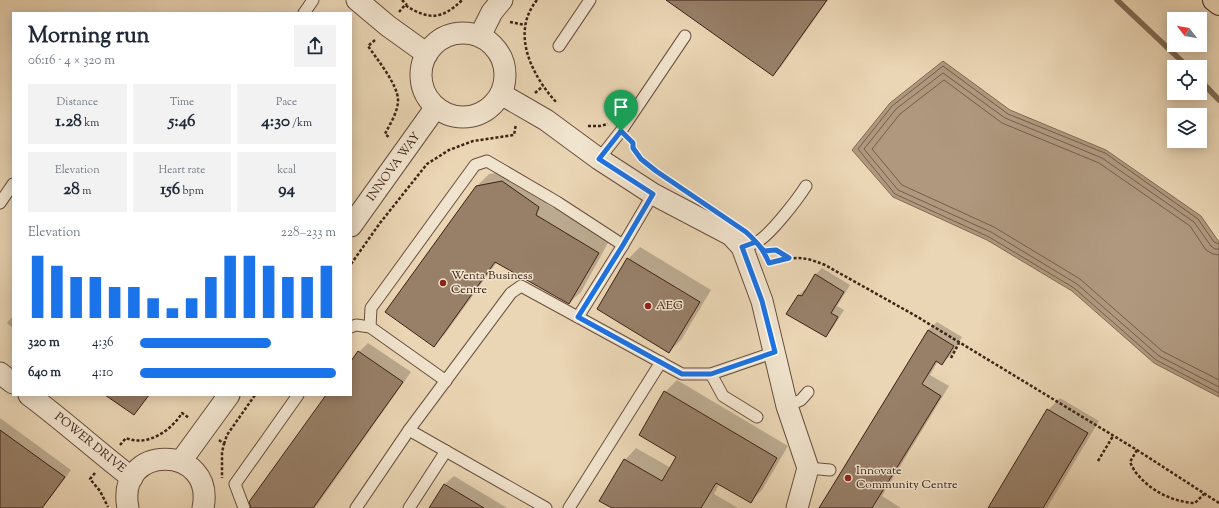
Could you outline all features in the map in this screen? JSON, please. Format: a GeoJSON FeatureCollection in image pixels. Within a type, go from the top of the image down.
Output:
{"type":"FeatureCollection","features":[{"type":"Feature","properties":{"kind":"main road"},"geometry":{"type":"LineString","coordinates":[[1214,0],[1219,4]]}},
{"type":"Feature","properties":{"kind":"street"},"geometry":{"type":"LineString","coordinates":[[357,0],[388,26],[427,54]]}},
{"type":"Feature","properties":{"kind":"street"},"geometry":{"type":"LineString","coordinates":[[480,36],[492,12],[502,0]]}},
{"type":"Feature","properties":{"kind":"street"},"geometry":{"type":"LineString","coordinates":[[464,33],[480,36],[492,44],[500,55],[504,67],[505,82],[500,94],[492,106],[480,113],[469,117],[459,117],[446,114],[436,107],[426,96],[422,86],[422,65],[427,54],[438,41],[450,35],[464,33]]}},
{"type":"Feature","properties":{"kind":"street"},"geometry":{"type":"LineString","coordinates":[[500,94],[546,120],[599,159],[653,194],[749,245],[787,406],[808,468],[797,508]]}},
{"type":"Feature","properties":{"kind":"street","name":"INNOVA WAY"},"geometry":{"type":"LineString","coordinates":[[352,225],[436,107]]}},
{"type":"Feature","properties":{"kind":"street"},"geometry":{"type":"LineString","coordinates":[[0,373],[12,382]]}},
{"type":"Feature","properties":{"kind":"street","name":"POWER DRIVE"},"geometry":{"type":"LineString","coordinates":[[30,396],[50,410],[107,459],[132,478]]}},
{"type":"Feature","properties":{"kind":"street"},"geometry":{"type":"LineString","coordinates":[[181,461],[228,396]]}},
{"type":"Feature","properties":{"kind":"street"},"geometry":{"type":"LineString","coordinates":[[128,508],[126,500],[127,488],[132,478],[139,469],[148,462],[159,459],[181,461],[191,468],[199,477],[203,488],[203,508]]}},
{"type":"Feature","properties":{"kind":"lane"},"geometry":{"type":"LineString","coordinates":[[305,12],[313,0]]}},
{"type":"Feature","properties":{"kind":"lane"},"geometry":{"type":"LineString","coordinates":[[559,46],[590,0]]}},
{"type":"Feature","properties":{"kind":"lane"},"geometry":{"type":"LineString","coordinates":[[599,159],[621,131],[684,36]]}},
{"type":"Feature","properties":{"kind":"lane"},"geometry":{"type":"LineString","coordinates":[[370,327],[371,308],[475,165],[487,161],[558,202],[623,245]]}},
{"type":"Feature","properties":{"kind":"lane"},"geometry":{"type":"LineString","coordinates":[[0,203],[12,185]]}},
{"type":"Feature","properties":{"kind":"lane"},"geometry":{"type":"LineString","coordinates":[[749,245],[772,229],[806,186]]}},
{"type":"Feature","properties":{"kind":"lane"},"geometry":{"type":"LineString","coordinates":[[578,317],[653,194]]}},
{"type":"Feature","properties":{"kind":"lane"},"geometry":{"type":"LineString","coordinates":[[356,508],[409,430],[511,293],[521,286],[682,374],[711,374],[775,352]]}},
{"type":"Feature","properties":{"kind":"lane"},"geometry":{"type":"LineString","coordinates":[[352,326],[356,324],[370,327],[446,381]]}},
{"type":"Feature","properties":{"kind":"lane"},"geometry":{"type":"LineString","coordinates":[[569,508],[661,362]]}},
{"type":"Feature","properties":{"kind":"lane"},"geometry":{"type":"LineString","coordinates":[[711,374],[723,396],[757,417]]}},
{"type":"Feature","properties":{"kind":"lane"},"geometry":{"type":"LineString","coordinates":[[787,406],[801,400],[808,392]]}},
{"type":"Feature","properties":{"kind":"lane"},"geometry":{"type":"LineString","coordinates":[[244,508],[235,484],[297,396]]}},
{"type":"Feature","properties":{"kind":"lane"},"geometry":{"type":"LineString","coordinates":[[409,430],[546,508]]}},
{"type":"Feature","properties":{"kind":"lane"},"geometry":{"type":"LineString","coordinates":[[409,508],[446,451]]}},
{"type":"Feature","properties":{"kind":"lane"},"geometry":{"type":"LineString","coordinates":[[808,468],[830,470]]}},
{"type":"Feature","properties":{"kind":"path"},"geometry":{"type":"LineString","coordinates":[[396,15],[405,5],[408,5],[402,0]]}},
{"type":"Feature","properties":{"kind":"path"},"geometry":{"type":"LineString","coordinates":[[405,5],[416,12],[427,16],[439,15],[449,10],[462,0]]}},
{"type":"Feature","properties":{"kind":"path"},"geometry":{"type":"LineString","coordinates":[[537,0],[531,7],[525,25],[524,37],[526,50],[543,86],[561,107]]}},
{"type":"Feature","properties":{"kind":"path"},"geometry":{"type":"LineString","coordinates":[[508,21],[525,25]]}},
{"type":"Feature","properties":{"kind":"path"},"geometry":{"type":"LineString","coordinates":[[379,36],[368,46],[393,85],[398,100],[395,115],[385,134]]}},
{"type":"Feature","properties":{"kind":"path"},"geometry":{"type":"LineString","coordinates":[[581,125],[594,126],[609,123],[621,131],[633,143],[633,148],[641,159],[656,171]]}},
{"type":"Feature","properties":{"kind":"path"},"geometry":{"type":"LineString","coordinates":[[352,263],[380,223],[427,164],[449,150],[473,141],[514,135]]}},
{"type":"Feature","properties":{"kind":"path"},"geometry":{"type":"LineString","coordinates":[[749,245],[764,251],[776,250],[789,258]]}},
{"type":"Feature","properties":{"kind":"path"},"geometry":{"type":"LineString","coordinates":[[764,251],[771,268]]}},
{"type":"Feature","properties":{"kind":"path"},"geometry":{"type":"LineString","coordinates":[[769,263],[799,257],[810,258],[825,265],[916,316],[1137,450],[1219,503]]}},
{"type":"Feature","properties":{"kind":"path"},"geometry":{"type":"LineString","coordinates":[[951,358],[959,343]]}},
{"type":"Feature","properties":{"kind":"path"},"geometry":{"type":"LineString","coordinates":[[224,444],[227,435],[254,396]]}},
{"type":"Feature","properties":{"kind":"path"},"geometry":{"type":"LineString","coordinates":[[1098,461],[1113,436]]}},
{"type":"Feature","properties":{"kind":"path"},"geometry":{"type":"LineString","coordinates":[[1137,450],[1130,462],[1137,475],[1159,492],[1173,499],[1196,503],[1204,494]]}},
{"type":"Feature","properties":{"kind":"path"},"geometry":{"type":"LineString","coordinates":[[95,474],[90,479],[100,491],[108,508]]}},
{"type":"Feature","properties":{"kind":"water"},"geometry":{"type":"Polygon","coordinates":[[[943,61],[1010,110],[1106,150],[1201,216],[1219,242],[1219,397],[1154,363],[1072,291],[987,240],[893,197],[852,150],[890,103],[943,61]]]}},
{"type":"Feature","properties":{"kind":"building"},"geometry":{"type":"Polygon","coordinates":[[[666,0],[827,0],[773,76],[666,0]]]}},
{"type":"Feature","properties":{"kind":"building","name":"Wenta Business Centre"},"geometry":{"type":"Polygon","coordinates":[[[502,181],[539,207],[536,215],[599,253],[569,304],[495,262],[434,347],[385,312],[476,186],[502,181]]]}},
{"type":"Feature","properties":{"kind":"building","name":"AEG"},"geometry":{"type":"Polygon","coordinates":[[[627,258],[700,302],[669,353],[597,309],[627,258]]]}},
{"type":"Feature","properties":{"kind":"building"},"geometry":{"type":"Polygon","coordinates":[[[815,274],[844,292],[831,313],[838,317],[826,337],[786,314],[798,295],[802,296],[815,274]]]}},
{"type":"Feature","properties":{"kind":"building"},"geometry":{"type":"Polygon","coordinates":[[[928,330],[954,346],[942,365],[936,361],[922,384],[941,396],[872,508],[819,508],[928,330]]]}},
{"type":"Feature","properties":{"kind":"building"},"geometry":{"type":"Polygon","coordinates":[[[358,351],[403,382],[313,508],[251,508],[249,502],[325,396],[352,396],[352,360],[358,351]]]}},
{"type":"Feature","properties":{"kind":"building"},"geometry":{"type":"Polygon","coordinates":[[[664,391],[777,458],[751,503],[716,483],[701,508],[612,508],[599,501],[624,459],[662,481],[676,457],[639,435],[664,391]]]}},
{"type":"Feature","properties":{"kind":"building"},"geometry":{"type":"Polygon","coordinates":[[[106,396],[148,396],[134,415],[106,396]]]}},
{"type":"Feature","properties":{"kind":"building"},"geometry":{"type":"Polygon","coordinates":[[[1047,409],[1088,433],[1043,508],[988,508],[1047,409]]]}},
{"type":"Feature","properties":{"kind":"building"},"geometry":{"type":"Polygon","coordinates":[[[0,430],[65,477],[42,508],[0,508],[0,430]]]}},
{"type":"Feature","properties":{"kind":"building"},"geometry":{"type":"Polygon","coordinates":[[[444,484],[484,508],[429,508],[444,484]]]}},
{"type":"Feature","properties":{"kind":"waterway"},"geometry":{"type":"LineString","coordinates":[[1117,0],[1181,60]]}},
{"type":"Feature","properties":{"kind":"waterway"},"geometry":{"type":"LineString","coordinates":[[1207,87],[1219,100]]}},
{"type":"Feature","properties":{"kind":"place","name":"Wenta Business Centre"},"geometry":{"type":"Point","coordinates":[443,283]}},
{"type":"Feature","properties":{"kind":"place","name":"AEG"},"geometry":{"type":"Point","coordinates":[648,306]}},
{"type":"Feature","properties":{"kind":"place","name":"Innovate Community Centre"},"geometry":{"type":"Point","coordinates":[848,478]}},
{"type":"Feature","properties":{"kind":"route"},"geometry":{"type":"LineString","coordinates":[[621,131],[599,159],[653,194],[578,317],[682,374],[711,374],[775,352],[762,301],[742,247],[756,242],[764,251],[776,250],[789,258],[769,263],[764,251],[756,242],[746,232],[656,171],[641,159],[633,148],[633,143],[621,131]]}}]}
